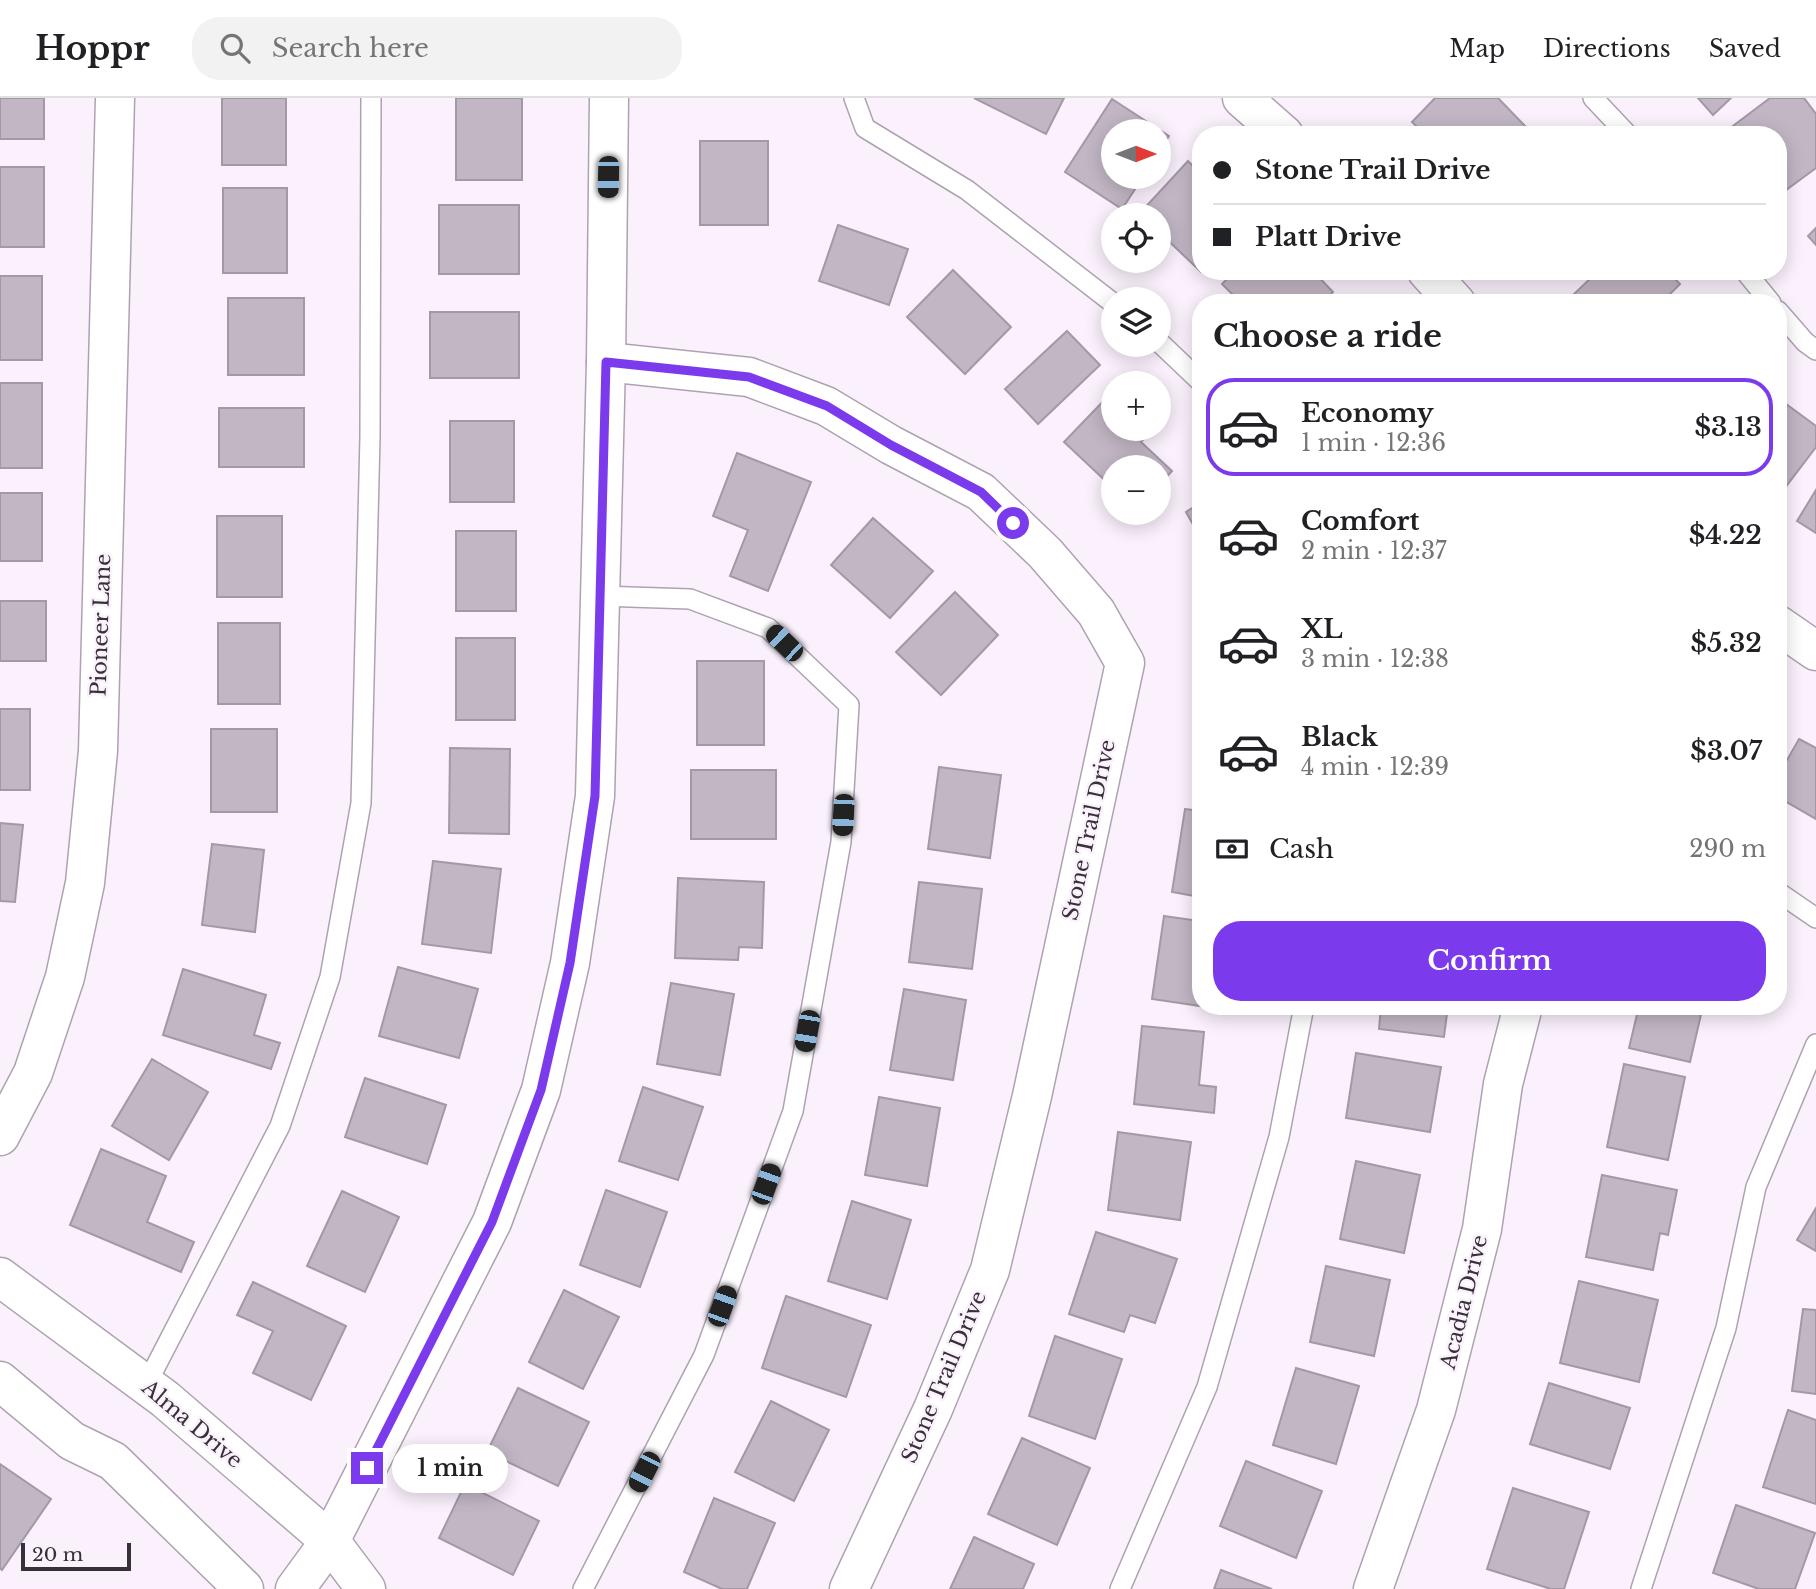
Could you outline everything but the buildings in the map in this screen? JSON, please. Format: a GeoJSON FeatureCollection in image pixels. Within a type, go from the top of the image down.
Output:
{"type":"FeatureCollection","features":[{"type":"Feature","properties":{"kind":"street","name":"Pioneer Lane"},"geometry":{"type":"LineString","coordinates":[[0,1136],[33,1073],[65,976],[85,883],[98,751],[115,98]]}},
{"type":"Feature","properties":{"kind":"street"},"geometry":{"type":"LineString","coordinates":[[295,1589],[330,1541],[492,1222],[541,1090],[570,963],[595,796],[606,362],[609,98]]}},
{"type":"Feature","properties":{"kind":"street"},"geometry":{"type":"LineString","coordinates":[[1242,98],[1274,126]]}},
{"type":"Feature","properties":{"kind":"street"},"geometry":{"type":"LineString","coordinates":[[1435,280],[1448,294]]}},
{"type":"Feature","properties":{"kind":"street","name":"Stone Trail Drive"},"geometry":{"type":"LineString","coordinates":[[606,362],[749,377],[827,406],[891,445],[981,492],[1045,554],[1097,612],[1125,663],[1032,1096],[990,1270],[933,1409],[849,1589]]}},
{"type":"Feature","properties":{"kind":"street"},"geometry":{"type":"LineString","coordinates":[[1787,631],[1816,651]]}},
{"type":"Feature","properties":{"kind":"street","name":"Acadia Drive"},"geometry":{"type":"LineString","coordinates":[[1373,1589],[1436,1410],[1482,1229],[1503,1084],[1521,1015]]}},
{"type":"Feature","properties":{"kind":"street","name":"Alma Drive"},"geometry":{"type":"LineString","coordinates":[[0,1277],[146,1385],[330,1541],[366,1589]]}},
{"type":"Feature","properties":{"kind":"street"},"geometry":{"type":"LineString","coordinates":[[0,1381],[72,1441],[113,1461],[244,1589]]}},
{"type":"Feature","properties":{"kind":"lane"},"geometry":{"type":"LineString","coordinates":[[146,1385],[280,1126],[330,976],[359,817],[370,438],[372,98]]}},
{"type":"Feature","properties":{"kind":"lane"},"geometry":{"type":"LineString","coordinates":[[854,98],[865,128],[967,190],[1101,294]]}},
{"type":"Feature","properties":{"kind":"lane"},"geometry":{"type":"LineString","coordinates":[[1594,98],[1620,126]]}},
{"type":"Feature","properties":{"kind":"lane"},"geometry":{"type":"LineString","coordinates":[[1752,280],[1764,294]]}},
{"type":"Feature","properties":{"kind":"lane"},"geometry":{"type":"LineString","coordinates":[[1787,321],[1805,342],[1816,350]]}},
{"type":"Feature","properties":{"kind":"lane"},"geometry":{"type":"LineString","coordinates":[[1171,353],[1192,373]]}},
{"type":"Feature","properties":{"kind":"lane"},"geometry":{"type":"LineString","coordinates":[[583,1589],[704,1355],[793,1111],[841,842],[849,705],[768,628],[690,599],[600,596]]}},
{"type":"Feature","properties":{"kind":"lane"},"geometry":{"type":"LineString","coordinates":[[1787,898],[1816,918]]}},
{"type":"Feature","properties":{"kind":"lane"},"geometry":{"type":"LineString","coordinates":[[1120,1589],[1207,1387],[1279,1137],[1302,1015]]}},
{"type":"Feature","properties":{"kind":"lane"},"geometry":{"type":"LineString","coordinates":[[1641,1589],[1726,1328],[1756,1187],[1816,1044]]}},
{"type":"Feature","properties":{"kind":"route"},"geometry":{"type":"LineString","coordinates":[[367,1468],[492,1222],[541,1090],[570,963],[595,796],[606,362],[749,377],[827,406],[891,445],[981,492],[1013,523]]}}]}
